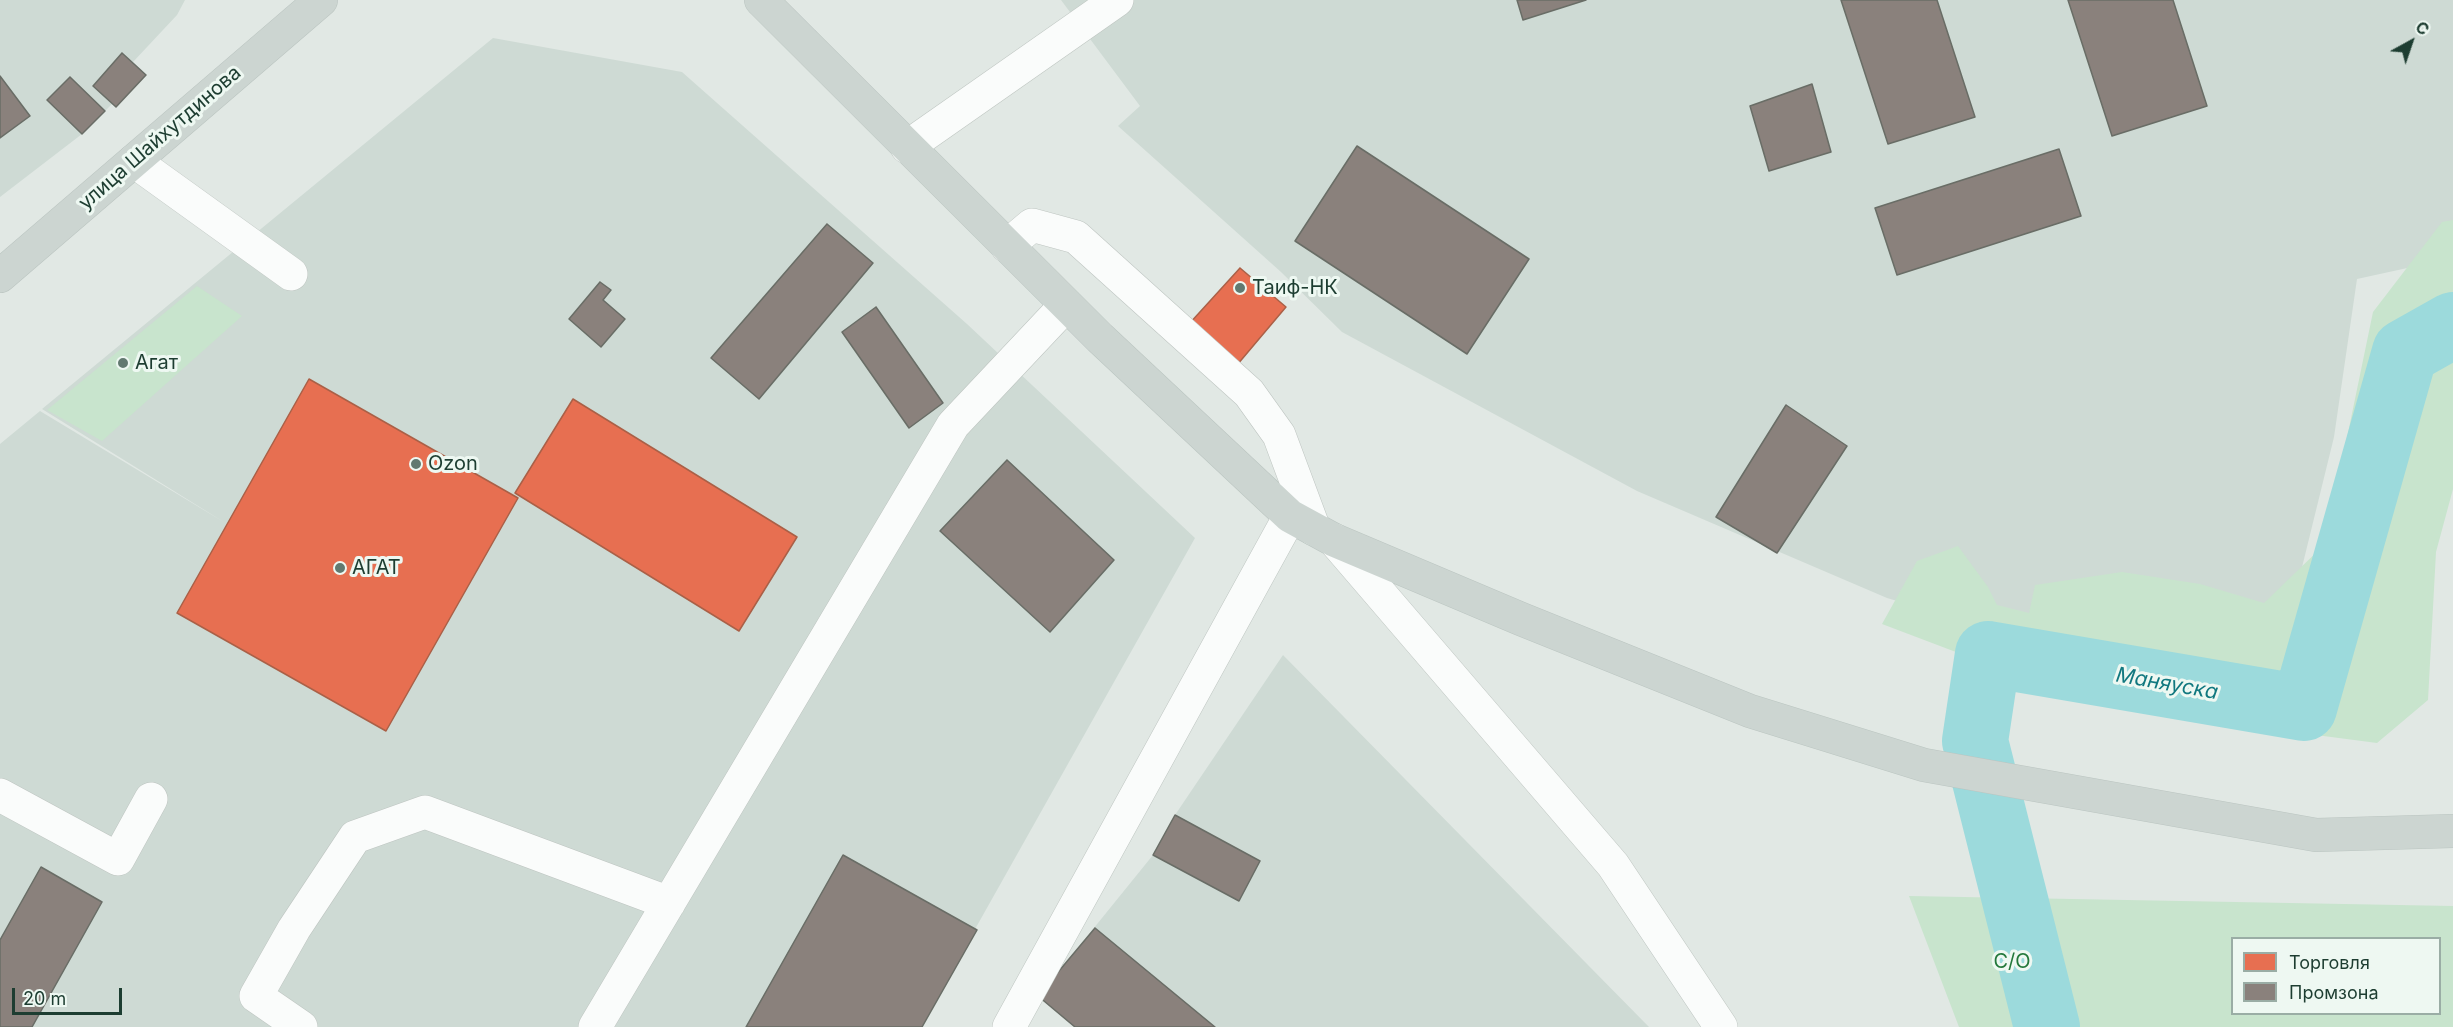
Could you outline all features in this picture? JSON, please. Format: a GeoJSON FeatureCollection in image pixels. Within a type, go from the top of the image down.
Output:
{"type":"FeatureCollection","features":[{"type":"Feature","properties":{"kind":"main road","name":"улица Шайхутдинова"},"geometry":{"type":"LineString","coordinates":[[0,276],[321,0]]}},
{"type":"Feature","properties":{"kind":"main road"},"geometry":{"type":"LineString","coordinates":[[761,0],[1066,304],[1313,528],[1521,619],[1750,711],[1924,765],[2316,835],[2453,831]]}},
{"type":"Feature","properties":{"kind":"lane"},"geometry":{"type":"LineString","coordinates":[[906,147],[1117,0]]}},
{"type":"Feature","properties":{"kind":"lane"},"geometry":{"type":"LineString","coordinates":[[134,161],[291,274]]}},
{"type":"Feature","properties":{"kind":"lane"},"geometry":{"type":"LineString","coordinates":[[1007,246],[1032,225],[1076,237],[1249,393],[1279,435],[1313,528],[1613,865],[1721,1027]]}},
{"type":"Feature","properties":{"kind":"lane"},"geometry":{"type":"LineString","coordinates":[[595,1027],[953,425],[1066,304]]}},
{"type":"Feature","properties":{"kind":"lane"},"geometry":{"type":"LineString","coordinates":[[1008,1027],[1313,528]]}},
{"type":"Feature","properties":{"kind":"lane"},"geometry":{"type":"LineString","coordinates":[[0,795],[118,859],[151,799]]}},
{"type":"Feature","properties":{"kind":"lane"},"geometry":{"type":"LineString","coordinates":[[301,1027],[256,996],[294,929],[356,837],[425,812],[669,903]]}},
{"type":"Feature","properties":{"kind":"shaded area"},"geometry":{"type":"Polygon","coordinates":[[[0,0],[185,0],[177,15],[133,62],[146,75],[116,107],[112,104],[82,134],[0,197],[0,0]]]}},
{"type":"Feature","properties":{"kind":"shaded area"},"geometry":{"type":"Polygon","coordinates":[[[1061,0],[2453,0],[2453,258],[2357,279],[2334,437],[2278,665],[2092,658],[1887,598],[1637,491],[1342,332],[1281,272],[1118,126],[1140,106],[1061,0]]]}},
{"type":"Feature","properties":{"kind":"shaded area"},"geometry":{"type":"Polygon","coordinates":[[[493,38],[682,72],[967,324],[1195,538],[920,1027],[0,1027],[0,444],[40,411],[227,524],[42,409],[493,38]]]}},
{"type":"Feature","properties":{"kind":"shaded area"},"geometry":{"type":"Polygon","coordinates":[[[1283,655],[1649,1027],[1079,1027],[1038,997],[1153,855],[1175,815],[1283,655]]]}},
{"type":"Feature","properties":{"kind":"green space"},"geometry":{"type":"Polygon","coordinates":[[[2453,220],[2453,489],[2436,552],[2428,700],[2377,743],[2209,721],[2100,698],[2035,682],[1882,624],[1917,561],[1958,546],[1988,587],[1997,605],[2029,613],[2035,585],[2122,572],[2200,584],[2264,603],[2325,544],[2373,312],[2442,222],[2453,220]]]}},
{"type":"Feature","properties":{"kind":"green space"},"geometry":{"type":"Polygon","coordinates":[[[197,286],[242,316],[102,441],[47,410],[197,286]]]}},
{"type":"Feature","properties":{"kind":"green space","name":"С/О"},"geometry":{"type":"Polygon","coordinates":[[[1909,896],[2453,906],[2453,1027],[1959,1027],[1909,896]]]}},
{"type":"Feature","properties":{"kind":"building: Торговля"},"geometry":{"type":"Polygon","coordinates":[[[1240,268],[1286,307],[1237,365],[1189,324],[1240,268]]]}},
{"type":"Feature","properties":{"kind":"building: Торговля","name":"АГАТ"},"geometry":{"type":"Polygon","coordinates":[[[309,379],[518,498],[386,731],[177,613],[309,379]]]}},
{"type":"Feature","properties":{"kind":"building: Торговля"},"geometry":{"type":"Polygon","coordinates":[[[573,399],[797,537],[739,631],[515,493],[573,399]]]}},
{"type":"Feature","properties":{"kind":"building: Промзона"},"geometry":{"type":"Polygon","coordinates":[[[1517,0],[1586,0],[1523,20],[1517,0]]]}},
{"type":"Feature","properties":{"kind":"building: Промзона"},"geometry":{"type":"Polygon","coordinates":[[[1841,0],[1937,0],[1975,117],[1888,144],[1841,0]]]}},
{"type":"Feature","properties":{"kind":"building: Промзона"},"geometry":{"type":"Polygon","coordinates":[[[2068,0],[2173,0],[2207,106],[2112,136],[2068,0]]]}},
{"type":"Feature","properties":{"kind":"building: Промзона"},"geometry":{"type":"Polygon","coordinates":[[[122,53],[146,75],[116,107],[93,86],[122,53]]]}},
{"type":"Feature","properties":{"kind":"building: Промзона"},"geometry":{"type":"Polygon","coordinates":[[[0,76],[30,116],[0,138],[0,76]]]}},
{"type":"Feature","properties":{"kind":"building: Промзона"},"geometry":{"type":"Polygon","coordinates":[[[70,77],[105,111],[82,134],[47,100],[70,77]]]}},
{"type":"Feature","properties":{"kind":"building: Промзона"},"geometry":{"type":"Polygon","coordinates":[[[1812,84],[1831,152],[1769,171],[1750,106],[1812,84]]]}},
{"type":"Feature","properties":{"kind":"building: Промзона"},"geometry":{"type":"Polygon","coordinates":[[[1357,146],[1529,259],[1467,354],[1295,241],[1357,146]]]}},
{"type":"Feature","properties":{"kind":"building: Промзона"},"geometry":{"type":"Polygon","coordinates":[[[2059,149],[2081,216],[1897,275],[1875,208],[2059,149]]]}},
{"type":"Feature","properties":{"kind":"building: Промзона"},"geometry":{"type":"Polygon","coordinates":[[[827,224],[873,263],[759,399],[711,358],[827,224]]]}},
{"type":"Feature","properties":{"kind":"building: Промзона"},"geometry":{"type":"Polygon","coordinates":[[[600,282],[611,290],[603,300],[625,319],[601,347],[569,319],[600,282]]]}},
{"type":"Feature","properties":{"kind":"building: Промзона"},"geometry":{"type":"Polygon","coordinates":[[[876,307],[943,403],[909,428],[842,332],[876,307]]]}},
{"type":"Feature","properties":{"kind":"building: Промзона"},"geometry":{"type":"Polygon","coordinates":[[[1786,405],[1847,446],[1777,553],[1716,517],[1786,405]]]}},
{"type":"Feature","properties":{"kind":"building: Промзона"},"geometry":{"type":"Polygon","coordinates":[[[1007,460],[1114,560],[1050,632],[940,531],[1007,460]]]}},
{"type":"Feature","properties":{"kind":"building: Промзона"},"geometry":{"type":"Polygon","coordinates":[[[1175,815],[1260,861],[1239,901],[1153,855],[1175,815]]]}},
{"type":"Feature","properties":{"kind":"building: Промзона"},"geometry":{"type":"Polygon","coordinates":[[[843,855],[977,930],[922,1027],[746,1027],[843,855]]]}},
{"type":"Feature","properties":{"kind":"building: Промзона"},"geometry":{"type":"Polygon","coordinates":[[[41,867],[102,902],[32,1027],[0,1027],[0,940],[41,867]]]}},
{"type":"Feature","properties":{"kind":"building: Промзона"},"geometry":{"type":"Polygon","coordinates":[[[1095,928],[1215,1027],[1075,1027],[1038,996],[1095,928]]]}},
{"type":"Feature","properties":{"kind":"waterway","name":"Маняуска"},"geometry":{"type":"LineString","coordinates":[[2047,1027],[1975,741],[1988,654],[2304,708],[2405,352],[2453,325]]}},
{"type":"Feature","properties":{"kind":"place","name":"Таиф-НК"},"geometry":{"type":"Point","coordinates":[1240,288]}},
{"type":"Feature","properties":{"kind":"place","name":"Агат"},"geometry":{"type":"Point","coordinates":[123,363]}},
{"type":"Feature","properties":{"kind":"place","name":"Ozon"},"geometry":{"type":"Point","coordinates":[416,464]}},
{"type":"Feature","properties":{"kind":"place","name":"АГАТ"},"geometry":{"type":"Point","coordinates":[340,568]}}]}
